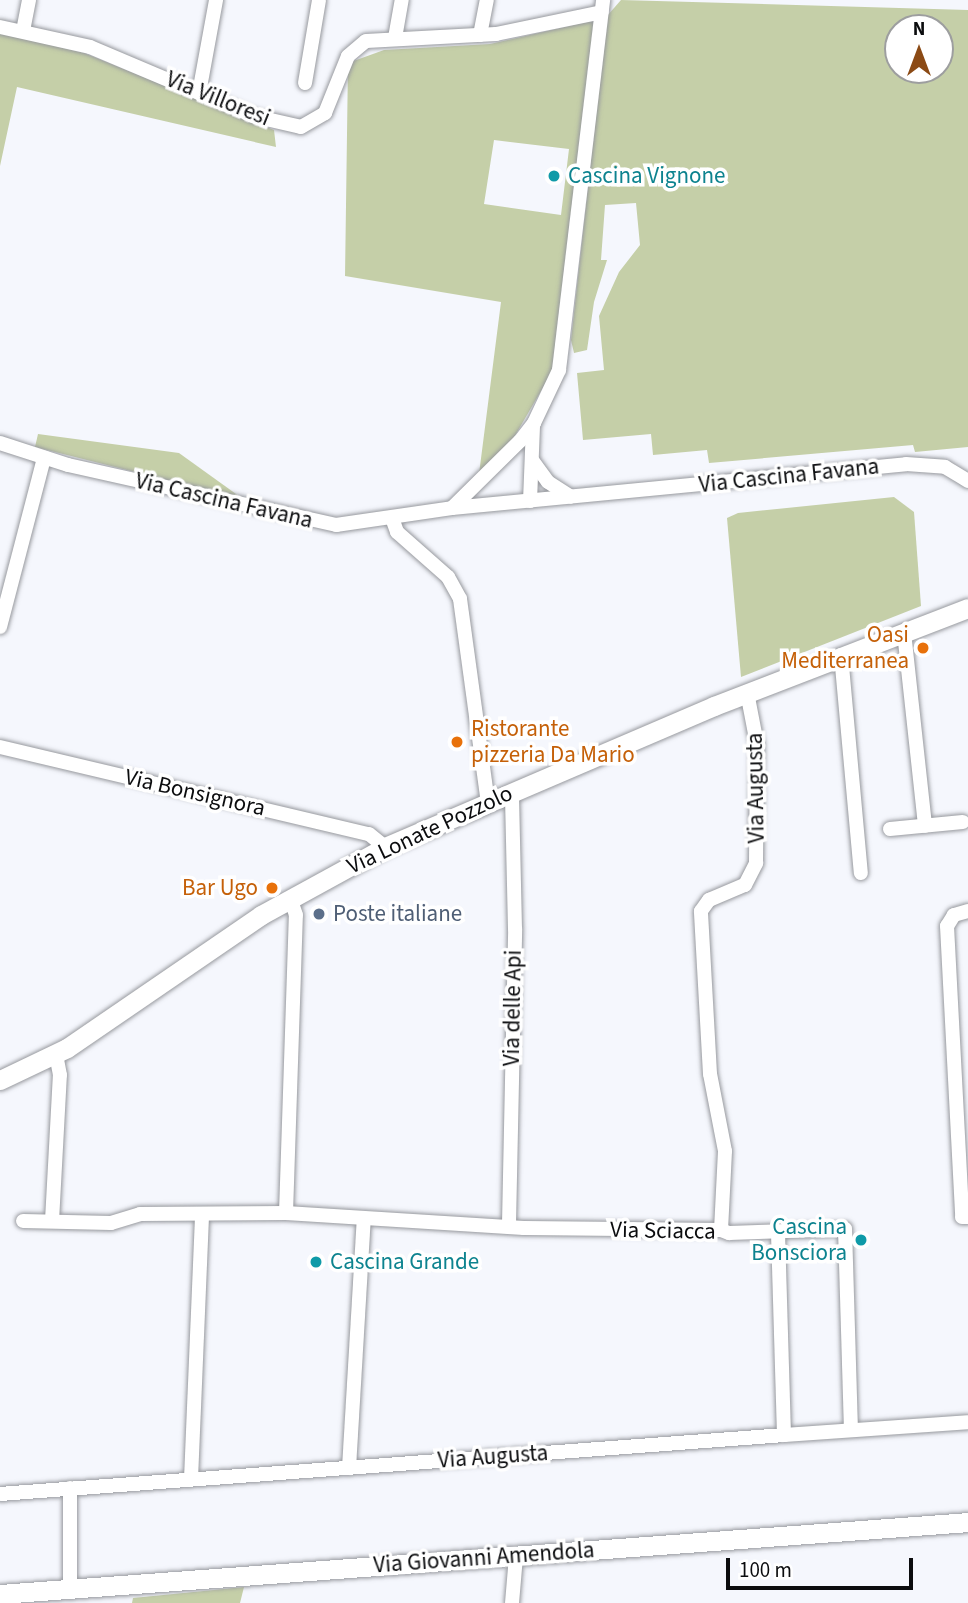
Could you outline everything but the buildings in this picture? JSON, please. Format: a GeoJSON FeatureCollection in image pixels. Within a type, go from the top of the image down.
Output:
{"type":"FeatureCollection","features":[{"type":"Feature","properties":{"kind":"street"},"geometry":{"type":"LineString","coordinates":[[23,31],[29,0]]}},
{"type":"Feature","properties":{"kind":"street"},"geometry":{"type":"LineString","coordinates":[[199,93],[216,0]]}},
{"type":"Feature","properties":{"kind":"street"},"geometry":{"type":"LineString","coordinates":[[305,83],[320,0]]}},
{"type":"Feature","properties":{"kind":"street"},"geometry":{"type":"LineString","coordinates":[[395,37],[402,0]]}},
{"type":"Feature","properties":{"kind":"street"},"geometry":{"type":"LineString","coordinates":[[480,35],[487,0]]}},
{"type":"Feature","properties":{"kind":"street"},"geometry":{"type":"LineString","coordinates":[[530,500],[530,456],[534,423],[562,353],[602,6]]}},
{"type":"Feature","properties":{"kind":"street","name":"Via Villoresi"},"geometry":{"type":"LineString","coordinates":[[0,27],[90,47],[263,120],[307,126],[325,113],[351,51],[366,41],[395,37],[480,35],[602,6]]}},
{"type":"Feature","properties":{"kind":"street"},"geometry":{"type":"LineString","coordinates":[[452,508],[507,457],[534,423]]}},
{"type":"Feature","properties":{"kind":"street","name":"Via Cascina Favana"},"geometry":{"type":"LineString","coordinates":[[0,443],[44,458],[330,524],[392,518],[452,508],[906,464],[945,467],[966,475]]}},
{"type":"Feature","properties":{"kind":"street"},"geometry":{"type":"LineString","coordinates":[[530,456],[543,478],[571,497]]}},
{"type":"Feature","properties":{"kind":"street"},"geometry":{"type":"LineString","coordinates":[[0,627],[44,458]]}},
{"type":"Feature","properties":{"kind":"street"},"geometry":{"type":"LineString","coordinates":[[392,518],[397,532],[448,577],[460,599],[488,803]]}},
{"type":"Feature","properties":{"kind":"street","name":"Via Lonate Pozzolo"},"geometry":{"type":"LineString","coordinates":[[0,1080],[57,1054],[290,898],[385,847],[747,692],[968,608]]}},
{"type":"Feature","properties":{"kind":"street"},"geometry":{"type":"LineString","coordinates":[[904,632],[925,826]]}},
{"type":"Feature","properties":{"kind":"street"},"geometry":{"type":"LineString","coordinates":[[841,655],[861,873]]}},
{"type":"Feature","properties":{"kind":"street","name":"Via Augusta"},"geometry":{"type":"LineString","coordinates":[[721,1230],[725,1151],[710,1074],[701,911],[709,900],[745,885],[756,863],[757,744],[747,692]]}},
{"type":"Feature","properties":{"kind":"street","name":"Via Bonsignora"},"geometry":{"type":"LineString","coordinates":[[0,747],[369,834],[385,847]]}},
{"type":"Feature","properties":{"kind":"street","name":"Via delle Api"},"geometry":{"type":"LineString","coordinates":[[509,1224],[515,916],[512,792]]}},
{"type":"Feature","properties":{"kind":"street"},"geometry":{"type":"LineString","coordinates":[[890,829],[963,822]]}},
{"type":"Feature","properties":{"kind":"street"},"geometry":{"type":"LineString","coordinates":[[286,1213],[296,915],[290,898]]}},
{"type":"Feature","properties":{"kind":"street"},"geometry":{"type":"LineString","coordinates":[[968,911],[954,915],[947,926],[962,1217],[968,1217]]}},
{"type":"Feature","properties":{"kind":"street"},"geometry":{"type":"LineString","coordinates":[[52,1222],[60,1075],[57,1054]]}},
{"type":"Feature","properties":{"kind":"street","name":"Via Sciacca"},"geometry":{"type":"LineString","coordinates":[[23,1221],[111,1223],[140,1214],[202,1216],[286,1213],[364,1219],[509,1224],[524,1228],[778,1232],[845,1229],[851,1430]]}},
{"type":"Feature","properties":{"kind":"street"},"geometry":{"type":"LineString","coordinates":[[191,1479],[202,1216]]}},
{"type":"Feature","properties":{"kind":"street"},"geometry":{"type":"LineString","coordinates":[[349,1468],[364,1219]]}},
{"type":"Feature","properties":{"kind":"street"},"geometry":{"type":"LineString","coordinates":[[778,1232],[784,1435]]}},
{"type":"Feature","properties":{"kind":"street","name":"Via Augusta"},"geometry":{"type":"LineString","coordinates":[[0,1494],[968,1422]]}},
{"type":"Feature","properties":{"kind":"street"},"geometry":{"type":"LineString","coordinates":[[70,1589],[71,1488]]}},
{"type":"Feature","properties":{"kind":"street","name":"Via Giovanni Amendola"},"geometry":{"type":"LineString","coordinates":[[0,1594],[968,1522]]}},
{"type":"Feature","properties":{"kind":"street"},"geometry":{"type":"LineString","coordinates":[[512,1603],[516,1556]]}},
{"type":"Feature","properties":{"kind":"green space"},"geometry":{"type":"Polygon","coordinates":[[[621,0],[968,10],[968,447],[915,452],[913,445],[709,463],[707,450],[653,455],[651,434],[583,440],[577,373],[604,370],[599,316],[619,272],[640,245],[636,203],[605,205],[601,260],[607,260],[594,302],[587,350],[574,353],[571,340],[607,16],[621,0]]]}},
{"type":"Feature","properties":{"kind":"green space"},"geometry":{"type":"Polygon","coordinates":[[[595,20],[552,372],[509,446],[479,474],[501,302],[345,276],[348,63],[384,50],[490,44],[595,20]],[[494,140],[484,204],[561,215],[569,149],[494,140]]]}},
{"type":"Feature","properties":{"kind":"green space"},"geometry":{"type":"Polygon","coordinates":[[[0,32],[84,53],[274,130],[276,147],[17,87],[0,166],[0,32]]]}},
{"type":"Feature","properties":{"kind":"green space"},"geometry":{"type":"Polygon","coordinates":[[[38,434],[179,453],[243,499],[35,447],[38,434]]]}},
{"type":"Feature","properties":{"kind":"green space"},"geometry":{"type":"Polygon","coordinates":[[[894,497],[914,512],[921,606],[741,677],[727,518],[738,513],[894,497]]]}},
{"type":"Feature","properties":{"kind":"green space"},"geometry":{"type":"Polygon","coordinates":[[[244,1587],[240,1603],[132,1603],[133,1598],[244,1587]]]}},
{"type":"Feature","properties":{"kind":"place","name":"Cascina Vignone"},"geometry":{"type":"Point","coordinates":[554,176]}},
{"type":"Feature","properties":{"kind":"place","name":"Oasi Mediterranea"},"geometry":{"type":"Point","coordinates":[923,648]}},
{"type":"Feature","properties":{"kind":"place","name":"Ristorante pizzeria Da Mario"},"geometry":{"type":"Point","coordinates":[457,742]}},
{"type":"Feature","properties":{"kind":"place","name":"Bar Ugo"},"geometry":{"type":"Point","coordinates":[272,888]}},
{"type":"Feature","properties":{"kind":"place","name":"Poste italiane"},"geometry":{"type":"Point","coordinates":[319,914]}},
{"type":"Feature","properties":{"kind":"place","name":"Cascina Bonsciora"},"geometry":{"type":"Point","coordinates":[861,1240]}},
{"type":"Feature","properties":{"kind":"place","name":"Cascina Grande"},"geometry":{"type":"Point","coordinates":[316,1262]}}]}
